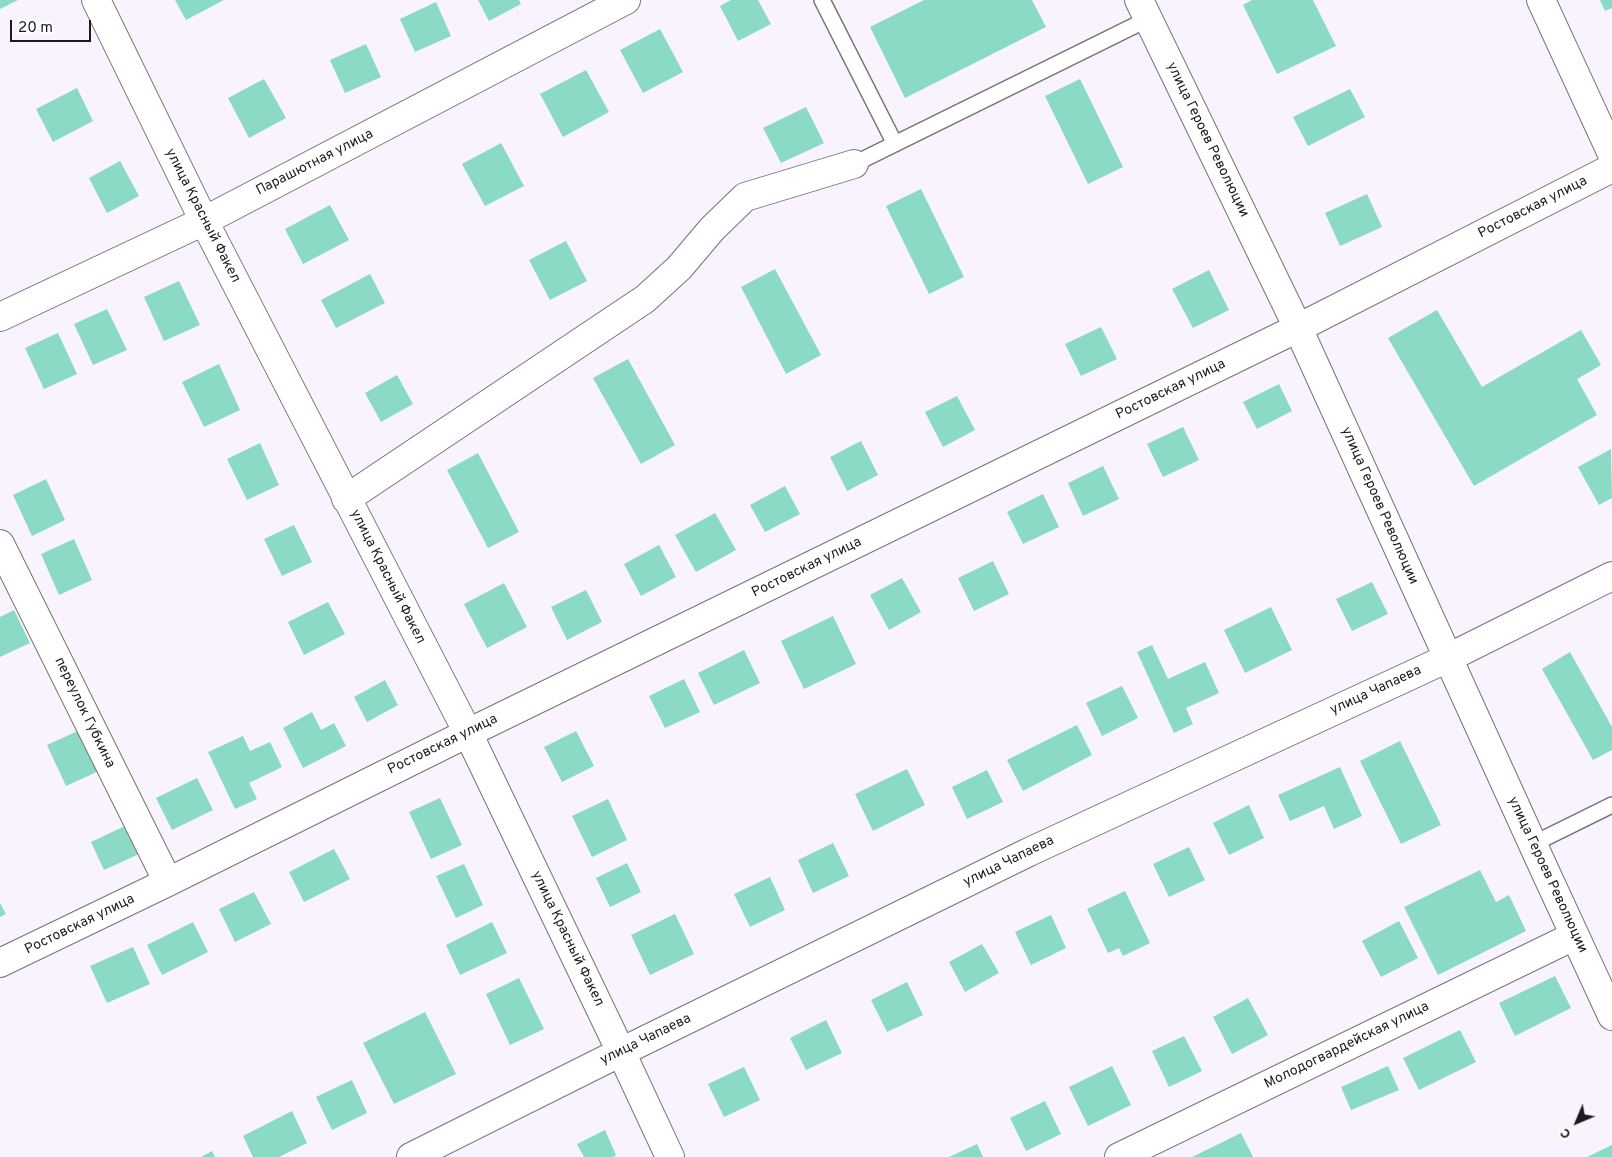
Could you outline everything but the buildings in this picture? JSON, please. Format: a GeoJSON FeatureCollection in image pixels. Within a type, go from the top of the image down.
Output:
{"type":"FeatureCollection","features":[{"type":"Feature","properties":{"kind":"street","name":"улица Красный Факел"},"geometry":{"type":"LineString","coordinates":[[96,0],[204,221],[468,733],[670,1157]]}},
{"type":"Feature","properties":{"kind":"street","name":"Парашютная улица"},"geometry":{"type":"LineString","coordinates":[[0,317],[204,221],[626,0]]}},
{"type":"Feature","properties":{"kind":"street"},"geometry":{"type":"LineString","coordinates":[[1541,0],[1612,154]]}},
{"type":"Feature","properties":{"kind":"street","name":"улица Героев Революции"},"geometry":{"type":"LineString","coordinates":[[1144,10],[1298,328],[1612,1016]]}},
{"type":"Feature","properties":{"kind":"street"},"geometry":{"type":"LineString","coordinates":[[346,499],[645,299],[679,268],[712,229],[745,197],[854,164]]}},
{"type":"Feature","properties":{"kind":"street","name":"Ростовская улица"},"geometry":{"type":"LineString","coordinates":[[0,964],[468,733],[1298,328],[1612,168]]}},
{"type":"Feature","properties":{"kind":"street","name":"переулок Губкина"},"geometry":{"type":"LineString","coordinates":[[0,544],[168,882]]}},
{"type":"Feature","properties":{"kind":"street","name":"улица Чапаева"},"geometry":{"type":"LineString","coordinates":[[411,1157],[1029,852],[1448,658],[1612,576]]}},
{"type":"Feature","properties":{"kind":"street","name":"Молодогвардейская улица"},"geometry":{"type":"LineString","coordinates":[[1119,1157],[1574,936]]}},
{"type":"Feature","properties":{"kind":"lane"},"geometry":{"type":"LineString","coordinates":[[822,0],[895,144]]}},
{"type":"Feature","properties":{"kind":"lane"},"geometry":{"type":"LineString","coordinates":[[854,164],[895,144],[1144,10]]}},
{"type":"Feature","properties":{"kind":"lane"},"geometry":{"type":"LineString","coordinates":[[1533,844],[1612,804]]}}]}
